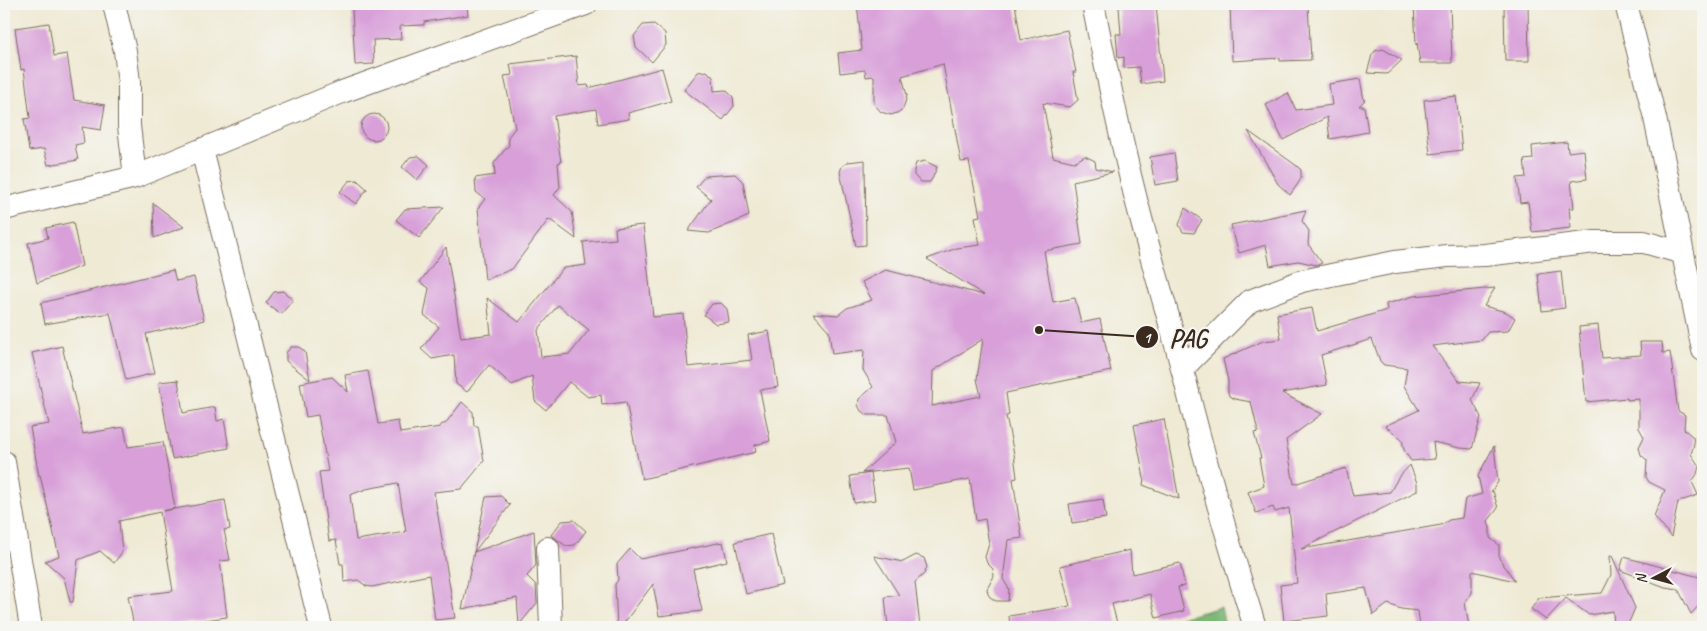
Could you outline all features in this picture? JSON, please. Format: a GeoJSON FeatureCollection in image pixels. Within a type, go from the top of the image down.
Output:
{"type":"FeatureCollection","features":[{"type":"Feature","properties":{"kind":"street"},"geometry":{"type":"LineString","coordinates":[[114,4],[129,82],[129,126],[135,176]]}},
{"type":"Feature","properties":{"kind":"street"},"geometry":{"type":"LineString","coordinates":[[4,210],[135,176],[342,92],[586,4]]}},
{"type":"Feature","properties":{"kind":"street"},"geometry":{"type":"LineString","coordinates":[[1093,4],[1112,100],[1142,224],[1182,369],[1188,400],[1255,627]]}},
{"type":"Feature","properties":{"kind":"street"},"geometry":{"type":"LineString","coordinates":[[1626,4],[1655,118],[1703,350]]}},
{"type":"Feature","properties":{"kind":"street"},"geometry":{"type":"LineString","coordinates":[[202,150],[321,627]]}},
{"type":"Feature","properties":{"kind":"street"},"geometry":{"type":"LineString","coordinates":[[1182,369],[1250,301],[1302,281],[1395,262],[1447,256],[1485,255],[1596,242],[1644,242],[1683,252]]}},
{"type":"Feature","properties":{"kind":"street"},"geometry":{"type":"LineString","coordinates":[[4,462],[31,627]]}},
{"type":"Feature","properties":{"kind":"street"},"geometry":{"type":"LineString","coordinates":[[548,548],[551,627]]}},
{"type":"Feature","properties":{"kind":"green space"},"geometry":{"type":"Polygon","coordinates":[[[1221,607],[1225,627],[1147,627],[1221,607]]]}},
{"type":"Feature","properties":{"kind":"building"},"geometry":{"type":"Polygon","coordinates":[[[398,4],[467,4],[468,15],[424,22],[424,25],[400,26],[401,39],[373,40],[374,64],[355,65],[352,9],[398,8],[398,4]]]}},
{"type":"Feature","properties":{"kind":"building"},"geometry":{"type":"Polygon","coordinates":[[[857,4],[1015,4],[1021,40],[1067,30],[1076,72],[1073,72],[1078,100],[1070,107],[1043,103],[1053,157],[1074,162],[1085,156],[1095,161],[1096,168],[1113,172],[1073,181],[1082,244],[1044,251],[1053,302],[1075,298],[1081,323],[1100,319],[1111,371],[1006,393],[1009,415],[1006,416],[1014,454],[1017,478],[1013,479],[1022,538],[1008,540],[1003,579],[1009,589],[1008,601],[996,601],[988,594],[987,589],[994,576],[993,569],[987,563],[985,557],[989,544],[985,519],[976,521],[970,479],[913,490],[909,468],[862,473],[896,442],[888,415],[867,415],[861,411],[858,405],[859,399],[873,387],[863,370],[864,350],[832,354],[829,331],[813,313],[838,315],[847,308],[872,300],[862,282],[886,270],[984,295],[927,259],[957,248],[980,245],[975,217],[980,216],[969,161],[961,162],[943,64],[902,76],[907,96],[903,109],[891,115],[881,112],[874,104],[874,76],[866,77],[865,70],[840,73],[838,53],[862,50],[857,4]],[[983,339],[933,371],[932,406],[981,396],[977,379],[983,339]]]}},
{"type":"Feature","properties":{"kind":"building"},"geometry":{"type":"Polygon","coordinates":[[[1156,4],[1163,81],[1141,84],[1139,67],[1124,68],[1124,57],[1118,58],[1116,34],[1121,34],[1119,7],[1156,4]]]}},
{"type":"Feature","properties":{"kind":"building"},"geometry":{"type":"Polygon","coordinates":[[[1230,4],[1308,4],[1311,60],[1280,61],[1280,58],[1232,61],[1230,4]]]}},
{"type":"Feature","properties":{"kind":"building"},"geometry":{"type":"Polygon","coordinates":[[[1414,4],[1450,4],[1452,63],[1420,63],[1417,43],[1416,45],[1414,4]]]}},
{"type":"Feature","properties":{"kind":"building"},"geometry":{"type":"Polygon","coordinates":[[[1504,4],[1528,4],[1529,61],[1505,61],[1504,4]]]}},
{"type":"Feature","properties":{"kind":"building"},"geometry":{"type":"Polygon","coordinates":[[[49,23],[54,56],[67,54],[74,100],[105,105],[101,130],[82,127],[84,143],[75,145],[78,160],[48,165],[44,149],[29,151],[24,119],[30,118],[24,69],[21,70],[15,28],[49,23]]]}},
{"type":"Feature","properties":{"kind":"building"},"geometry":{"type":"Polygon","coordinates":[[[654,24],[665,33],[666,45],[652,62],[636,47],[634,36],[643,25],[654,24]]]}},
{"type":"Feature","properties":{"kind":"building"},"geometry":{"type":"Polygon","coordinates":[[[1383,49],[1402,60],[1387,74],[1367,73],[1372,55],[1375,51],[1383,49]]]}},
{"type":"Feature","properties":{"kind":"building"},"geometry":{"type":"Polygon","coordinates":[[[576,56],[579,86],[588,85],[589,88],[662,68],[671,101],[628,113],[629,119],[598,124],[596,109],[554,116],[561,162],[558,163],[560,187],[554,195],[572,212],[576,239],[549,219],[512,269],[485,280],[478,208],[485,199],[476,192],[475,178],[495,175],[494,163],[509,145],[508,137],[515,128],[504,76],[512,75],[510,64],[576,56]]]}},
{"type":"Feature","properties":{"kind":"building"},"geometry":{"type":"Polygon","coordinates":[[[707,71],[713,77],[714,91],[726,90],[733,97],[734,106],[723,120],[684,90],[698,72],[707,71]]]}},
{"type":"Feature","properties":{"kind":"building"},"geometry":{"type":"Polygon","coordinates":[[[1360,79],[1365,100],[1359,106],[1364,106],[1368,132],[1330,139],[1327,117],[1283,140],[1266,105],[1288,93],[1296,110],[1332,105],[1329,84],[1360,79]]]}},
{"type":"Feature","properties":{"kind":"building"},"geometry":{"type":"Polygon","coordinates":[[[1456,96],[1462,150],[1430,154],[1424,100],[1456,96]]]}},
{"type":"Feature","properties":{"kind":"building"},"geometry":{"type":"Polygon","coordinates":[[[374,114],[383,118],[387,127],[383,136],[374,140],[365,136],[361,127],[365,118],[374,114]]]}},
{"type":"Feature","properties":{"kind":"building"},"geometry":{"type":"Polygon","coordinates":[[[1248,131],[1301,170],[1301,178],[1290,195],[1278,184],[1248,131]]]}},
{"type":"Feature","properties":{"kind":"building"},"geometry":{"type":"Polygon","coordinates":[[[1567,142],[1568,152],[1584,150],[1587,179],[1571,181],[1574,208],[1569,208],[1571,228],[1532,232],[1528,202],[1520,203],[1517,178],[1526,177],[1524,160],[1533,159],[1532,146],[1567,142]]]}},
{"type":"Feature","properties":{"kind":"building"},"geometry":{"type":"Polygon","coordinates":[[[1174,153],[1178,181],[1155,185],[1150,157],[1174,153]]]}},
{"type":"Feature","properties":{"kind":"building"},"geometry":{"type":"Polygon","coordinates":[[[419,156],[429,165],[417,180],[402,167],[410,157],[419,156]]]}},
{"type":"Feature","properties":{"kind":"building"},"geometry":{"type":"Polygon","coordinates":[[[865,160],[866,245],[856,246],[840,172],[842,166],[848,162],[865,160]]]}},
{"type":"Feature","properties":{"kind":"building"},"geometry":{"type":"Polygon","coordinates":[[[925,161],[937,167],[930,182],[920,182],[914,175],[914,170],[916,163],[925,161]]]}},
{"type":"Feature","properties":{"kind":"building"},"geometry":{"type":"Polygon","coordinates":[[[735,174],[743,182],[749,216],[709,233],[688,231],[711,199],[696,187],[705,176],[735,174]]]}},
{"type":"Feature","properties":{"kind":"building"},"geometry":{"type":"Polygon","coordinates":[[[357,180],[367,189],[356,204],[340,192],[349,181],[357,180]]]}},
{"type":"Feature","properties":{"kind":"building"},"geometry":{"type":"Polygon","coordinates":[[[153,203],[184,227],[154,238],[153,203]]]}},
{"type":"Feature","properties":{"kind":"building"},"geometry":{"type":"Polygon","coordinates":[[[444,207],[419,238],[396,220],[405,209],[444,207]]]}},
{"type":"Feature","properties":{"kind":"building"},"geometry":{"type":"Polygon","coordinates":[[[1185,208],[1202,220],[1194,233],[1183,232],[1179,225],[1185,208]]]}},
{"type":"Feature","properties":{"kind":"building"},"geometry":{"type":"Polygon","coordinates":[[[1306,210],[1302,221],[1309,231],[1308,244],[1322,263],[1317,265],[1298,261],[1270,266],[1266,245],[1239,253],[1231,225],[1306,210]]]}},
{"type":"Feature","properties":{"kind":"building"},"geometry":{"type":"Polygon","coordinates":[[[73,222],[82,266],[37,283],[28,243],[48,238],[46,228],[73,222]]]}},
{"type":"Feature","properties":{"kind":"building"},"geometry":{"type":"Polygon","coordinates":[[[643,225],[653,317],[683,314],[688,367],[752,360],[748,335],[769,331],[778,387],[760,390],[770,441],[755,445],[756,452],[642,479],[626,402],[602,405],[601,395],[588,397],[569,382],[546,410],[535,401],[532,376],[512,385],[489,365],[467,392],[456,384],[454,355],[432,359],[421,349],[439,327],[424,315],[429,288],[420,282],[446,247],[461,338],[491,334],[487,298],[519,322],[563,268],[586,265],[583,242],[616,239],[615,228],[643,225]],[[558,305],[538,330],[541,357],[570,354],[589,330],[558,305]]]}},
{"type":"Feature","properties":{"kind":"building"},"geometry":{"type":"Polygon","coordinates":[[[173,270],[176,281],[194,277],[204,320],[146,334],[155,373],[126,380],[110,313],[45,324],[41,303],[173,270]]]}},
{"type":"Feature","properties":{"kind":"building"},"geometry":{"type":"Polygon","coordinates":[[[1561,271],[1565,308],[1542,311],[1538,274],[1561,271]]]}},
{"type":"Feature","properties":{"kind":"building"},"geometry":{"type":"Polygon","coordinates":[[[1495,288],[1484,306],[1506,312],[1515,318],[1508,331],[1488,332],[1482,340],[1432,346],[1459,381],[1480,383],[1472,400],[1481,417],[1472,449],[1433,442],[1435,459],[1411,461],[1404,450],[1402,439],[1385,426],[1419,410],[1404,386],[1407,368],[1384,365],[1380,361],[1372,339],[1321,355],[1327,385],[1282,393],[1322,414],[1286,440],[1294,484],[1346,468],[1353,496],[1390,492],[1398,478],[1410,465],[1417,483],[1417,491],[1301,549],[1441,525],[1449,520],[1462,518],[1465,499],[1482,494],[1478,476],[1494,446],[1498,482],[1491,492],[1493,491],[1498,508],[1488,521],[1490,538],[1499,545],[1499,558],[1515,581],[1472,571],[1472,593],[1465,602],[1469,627],[1420,627],[1418,611],[1401,609],[1388,604],[1373,615],[1366,588],[1326,594],[1328,616],[1284,621],[1280,585],[1297,583],[1289,508],[1275,512],[1273,507],[1256,513],[1248,492],[1264,486],[1259,458],[1261,458],[1254,433],[1258,432],[1251,402],[1229,396],[1223,359],[1263,341],[1281,339],[1277,314],[1312,308],[1317,331],[1387,310],[1386,304],[1414,296],[1495,288]]]}},
{"type":"Feature","properties":{"kind":"building"},"geometry":{"type":"Polygon","coordinates":[[[283,291],[293,300],[281,314],[266,303],[274,292],[283,291]]]}},
{"type":"Feature","properties":{"kind":"building"},"geometry":{"type":"Polygon","coordinates":[[[721,303],[727,309],[729,322],[716,324],[704,315],[712,304],[721,303]]]}},
{"type":"Feature","properties":{"kind":"building"},"geometry":{"type":"Polygon","coordinates":[[[1598,325],[1602,358],[1641,355],[1640,342],[1662,342],[1663,353],[1670,352],[1678,411],[1685,415],[1684,429],[1693,437],[1694,444],[1691,454],[1699,466],[1692,482],[1698,495],[1678,502],[1671,537],[1654,516],[1665,490],[1649,482],[1646,477],[1647,460],[1641,455],[1639,447],[1644,437],[1639,428],[1639,399],[1627,400],[1627,398],[1586,402],[1579,327],[1598,325]]]}},
{"type":"Feature","properties":{"kind":"building"},"geometry":{"type":"Polygon","coordinates":[[[62,346],[83,434],[124,427],[128,447],[163,442],[175,508],[163,511],[225,500],[230,529],[224,530],[230,560],[220,561],[227,617],[170,625],[170,627],[134,627],[128,596],[173,591],[160,512],[119,521],[122,552],[114,563],[100,551],[78,560],[73,602],[70,602],[64,578],[45,561],[59,556],[39,476],[30,427],[49,424],[32,353],[62,346]]]}},
{"type":"Feature","properties":{"kind":"building"},"geometry":{"type":"Polygon","coordinates":[[[291,347],[299,347],[305,352],[310,380],[286,361],[286,353],[291,347]]]}},
{"type":"Feature","properties":{"kind":"building"},"geometry":{"type":"Polygon","coordinates":[[[368,371],[378,424],[398,421],[400,433],[440,427],[442,424],[445,424],[462,402],[473,412],[474,426],[478,426],[484,461],[461,489],[434,492],[455,618],[435,620],[429,575],[372,587],[366,586],[358,580],[344,582],[343,564],[340,564],[336,540],[329,541],[319,472],[328,471],[318,415],[306,417],[300,383],[332,377],[348,392],[345,375],[368,371]],[[398,483],[366,489],[350,495],[356,540],[406,532],[398,483]]]}},
{"type":"Feature","properties":{"kind":"building"},"geometry":{"type":"Polygon","coordinates":[[[178,380],[183,413],[215,407],[217,421],[224,419],[229,448],[172,459],[159,382],[178,380]]]}},
{"type":"Feature","properties":{"kind":"building"},"geometry":{"type":"Polygon","coordinates":[[[1164,419],[1179,499],[1143,485],[1144,478],[1134,425],[1164,419]]]}},
{"type":"Feature","properties":{"kind":"building"},"geometry":{"type":"Polygon","coordinates":[[[871,473],[875,500],[854,503],[850,476],[871,473]]]}},
{"type":"Feature","properties":{"kind":"building"},"geometry":{"type":"Polygon","coordinates":[[[501,496],[510,505],[474,552],[486,497],[501,496]]]}},
{"type":"Feature","properties":{"kind":"building"},"geometry":{"type":"Polygon","coordinates":[[[1103,499],[1106,518],[1072,523],[1069,504],[1103,499]]]}},
{"type":"Feature","properties":{"kind":"building"},"geometry":{"type":"Polygon","coordinates":[[[574,520],[586,531],[575,545],[566,546],[551,535],[562,521],[574,520]]]}},
{"type":"Feature","properties":{"kind":"building"},"geometry":{"type":"Polygon","coordinates":[[[534,531],[536,565],[527,576],[536,585],[537,603],[519,625],[517,598],[462,609],[474,552],[534,531]]]}},
{"type":"Feature","properties":{"kind":"building"},"geometry":{"type":"Polygon","coordinates":[[[771,534],[783,585],[746,594],[735,542],[771,534]]]}},
{"type":"Feature","properties":{"kind":"building"},"geometry":{"type":"Polygon","coordinates":[[[723,542],[727,561],[693,569],[702,611],[659,616],[653,584],[621,627],[617,627],[615,584],[618,580],[617,564],[630,549],[640,559],[723,542]]]}},
{"type":"Feature","properties":{"kind":"building"},"geometry":{"type":"Polygon","coordinates":[[[1130,550],[1132,574],[1180,563],[1185,586],[1178,587],[1184,611],[1156,618],[1150,594],[1112,604],[1118,627],[1010,627],[1009,616],[1070,606],[1060,566],[1130,550]]]}},
{"type":"Feature","properties":{"kind":"building"},"geometry":{"type":"Polygon","coordinates":[[[916,555],[924,558],[927,567],[924,574],[915,582],[920,627],[888,627],[885,597],[899,595],[874,556],[903,562],[916,555]]]}},
{"type":"Feature","properties":{"kind":"building"},"geometry":{"type":"Polygon","coordinates":[[[1610,556],[1612,556],[1635,608],[1627,627],[1614,627],[1613,611],[1589,615],[1566,598],[1546,620],[1531,609],[1539,598],[1602,593],[1611,575],[1610,556]]]}},
{"type":"Feature","properties":{"kind":"building"},"geometry":{"type":"Polygon","coordinates":[[[1624,557],[1703,578],[1703,601],[1691,614],[1678,589],[1665,587],[1620,570],[1624,557]]]}},
{"type":"Feature","properties":{"kind":"place","name":"PAG"},"geometry":{"type":"Point","coordinates":[1039,330]}}]}
